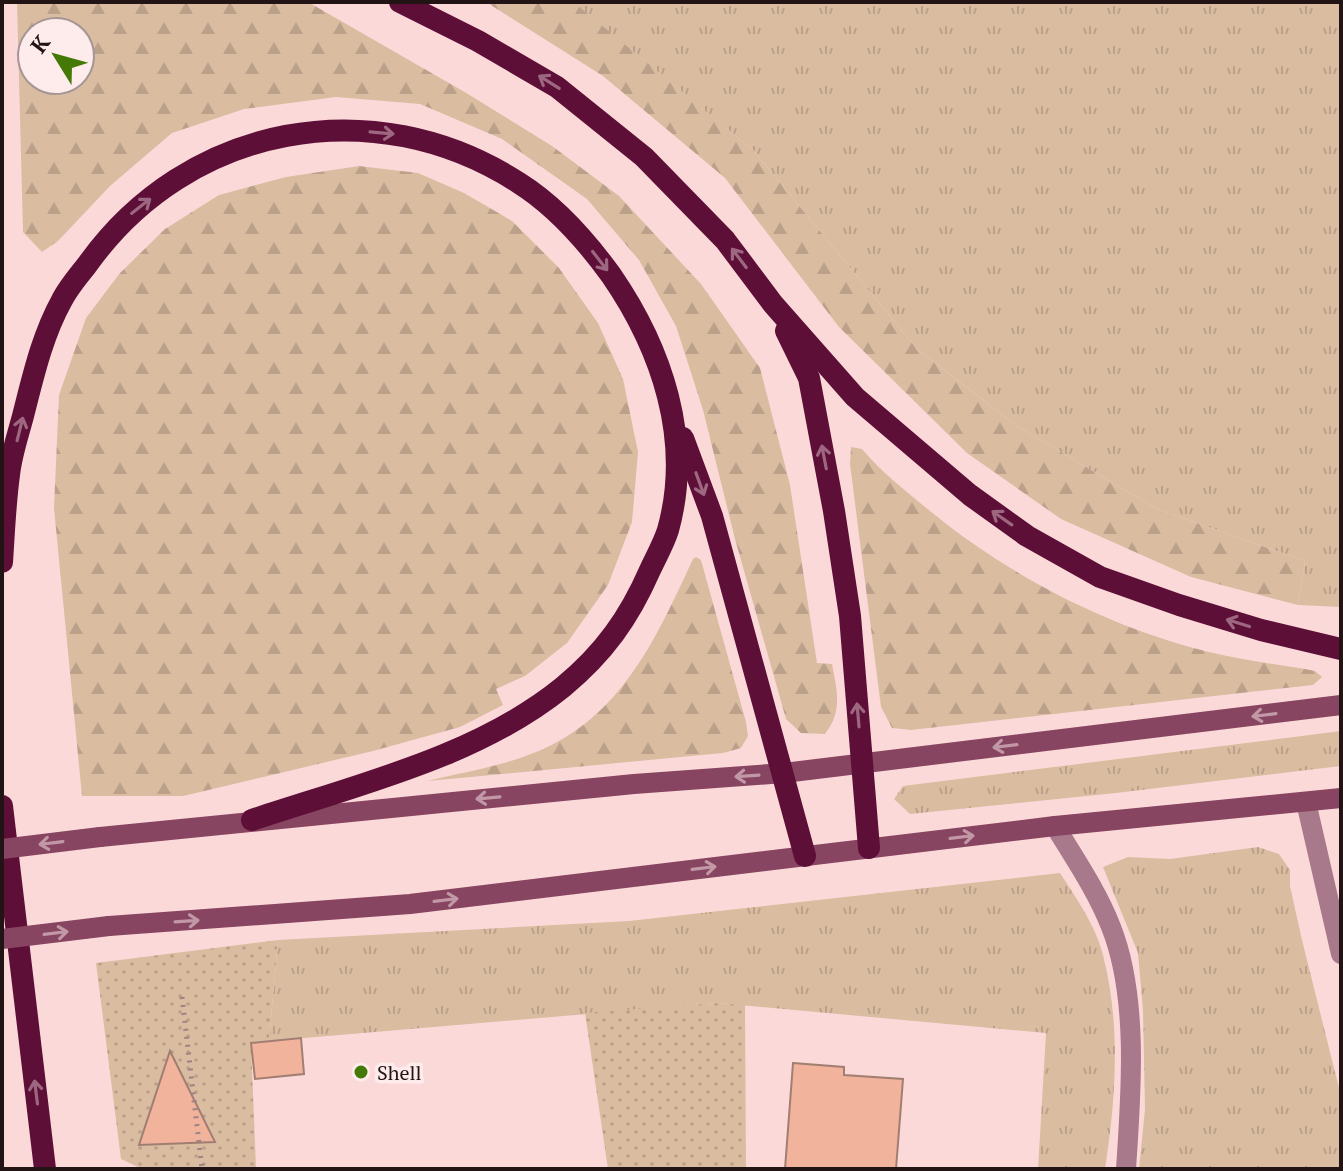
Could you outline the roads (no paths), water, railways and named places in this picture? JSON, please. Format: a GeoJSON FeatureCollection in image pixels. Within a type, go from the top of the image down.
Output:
{"type":"FeatureCollection","features":[{"type":"Feature","properties":{"kind":"highway"},"geometry":{"type":"LineString","coordinates":[[400,2],[478,41],[557,87],[644,157],[725,240],[773,304],[855,397],[970,495],[1027,536],[1100,577],[1247,626],[1341,649]]}},
{"type":"Feature","properties":{"kind":"highway"},"geometry":{"type":"LineString","coordinates":[[2,562],[9,471],[39,354],[62,299],[98,249],[131,213],[171,182],[220,155],[281,136],[345,129],[407,135],[463,153],[521,184],[564,221],[600,260],[633,307],[655,356],[712,516],[805,856]]}},
{"type":"Feature","properties":{"kind":"highway"},"geometry":{"type":"LineString","coordinates":[[773,304],[809,378],[834,511],[850,616],[869,848]]}},
{"type":"Feature","properties":{"kind":"highway"},"geometry":{"type":"LineString","coordinates":[[252,820],[444,755],[513,722],[562,688],[608,645],[642,589],[667,531],[678,471],[673,410]]}},
{"type":"Feature","properties":{"kind":"highway"},"geometry":{"type":"LineString","coordinates":[[2,806],[45,1169]]}},
{"type":"Feature","properties":{"kind":"main road"},"geometry":{"type":"LineString","coordinates":[[2,849],[252,820],[618,785],[784,773],[1341,705]]}},
{"type":"Feature","properties":{"kind":"main road"},"geometry":{"type":"LineString","coordinates":[[2,939],[109,926],[410,904],[1055,826],[1341,798]]}},
{"type":"Feature","properties":{"kind":"lane"},"geometry":{"type":"LineString","coordinates":[[1306,802],[1341,954]]}},
{"type":"Feature","properties":{"kind":"lane"},"geometry":{"type":"LineString","coordinates":[[1055,826],[1086,876],[1112,929],[1125,982],[1132,1074],[1126,1169]]}},
{"type":"Feature","properties":{"kind":"place","name":"Shell"},"geometry":{"type":"Point","coordinates":[361,1072]}}]}
